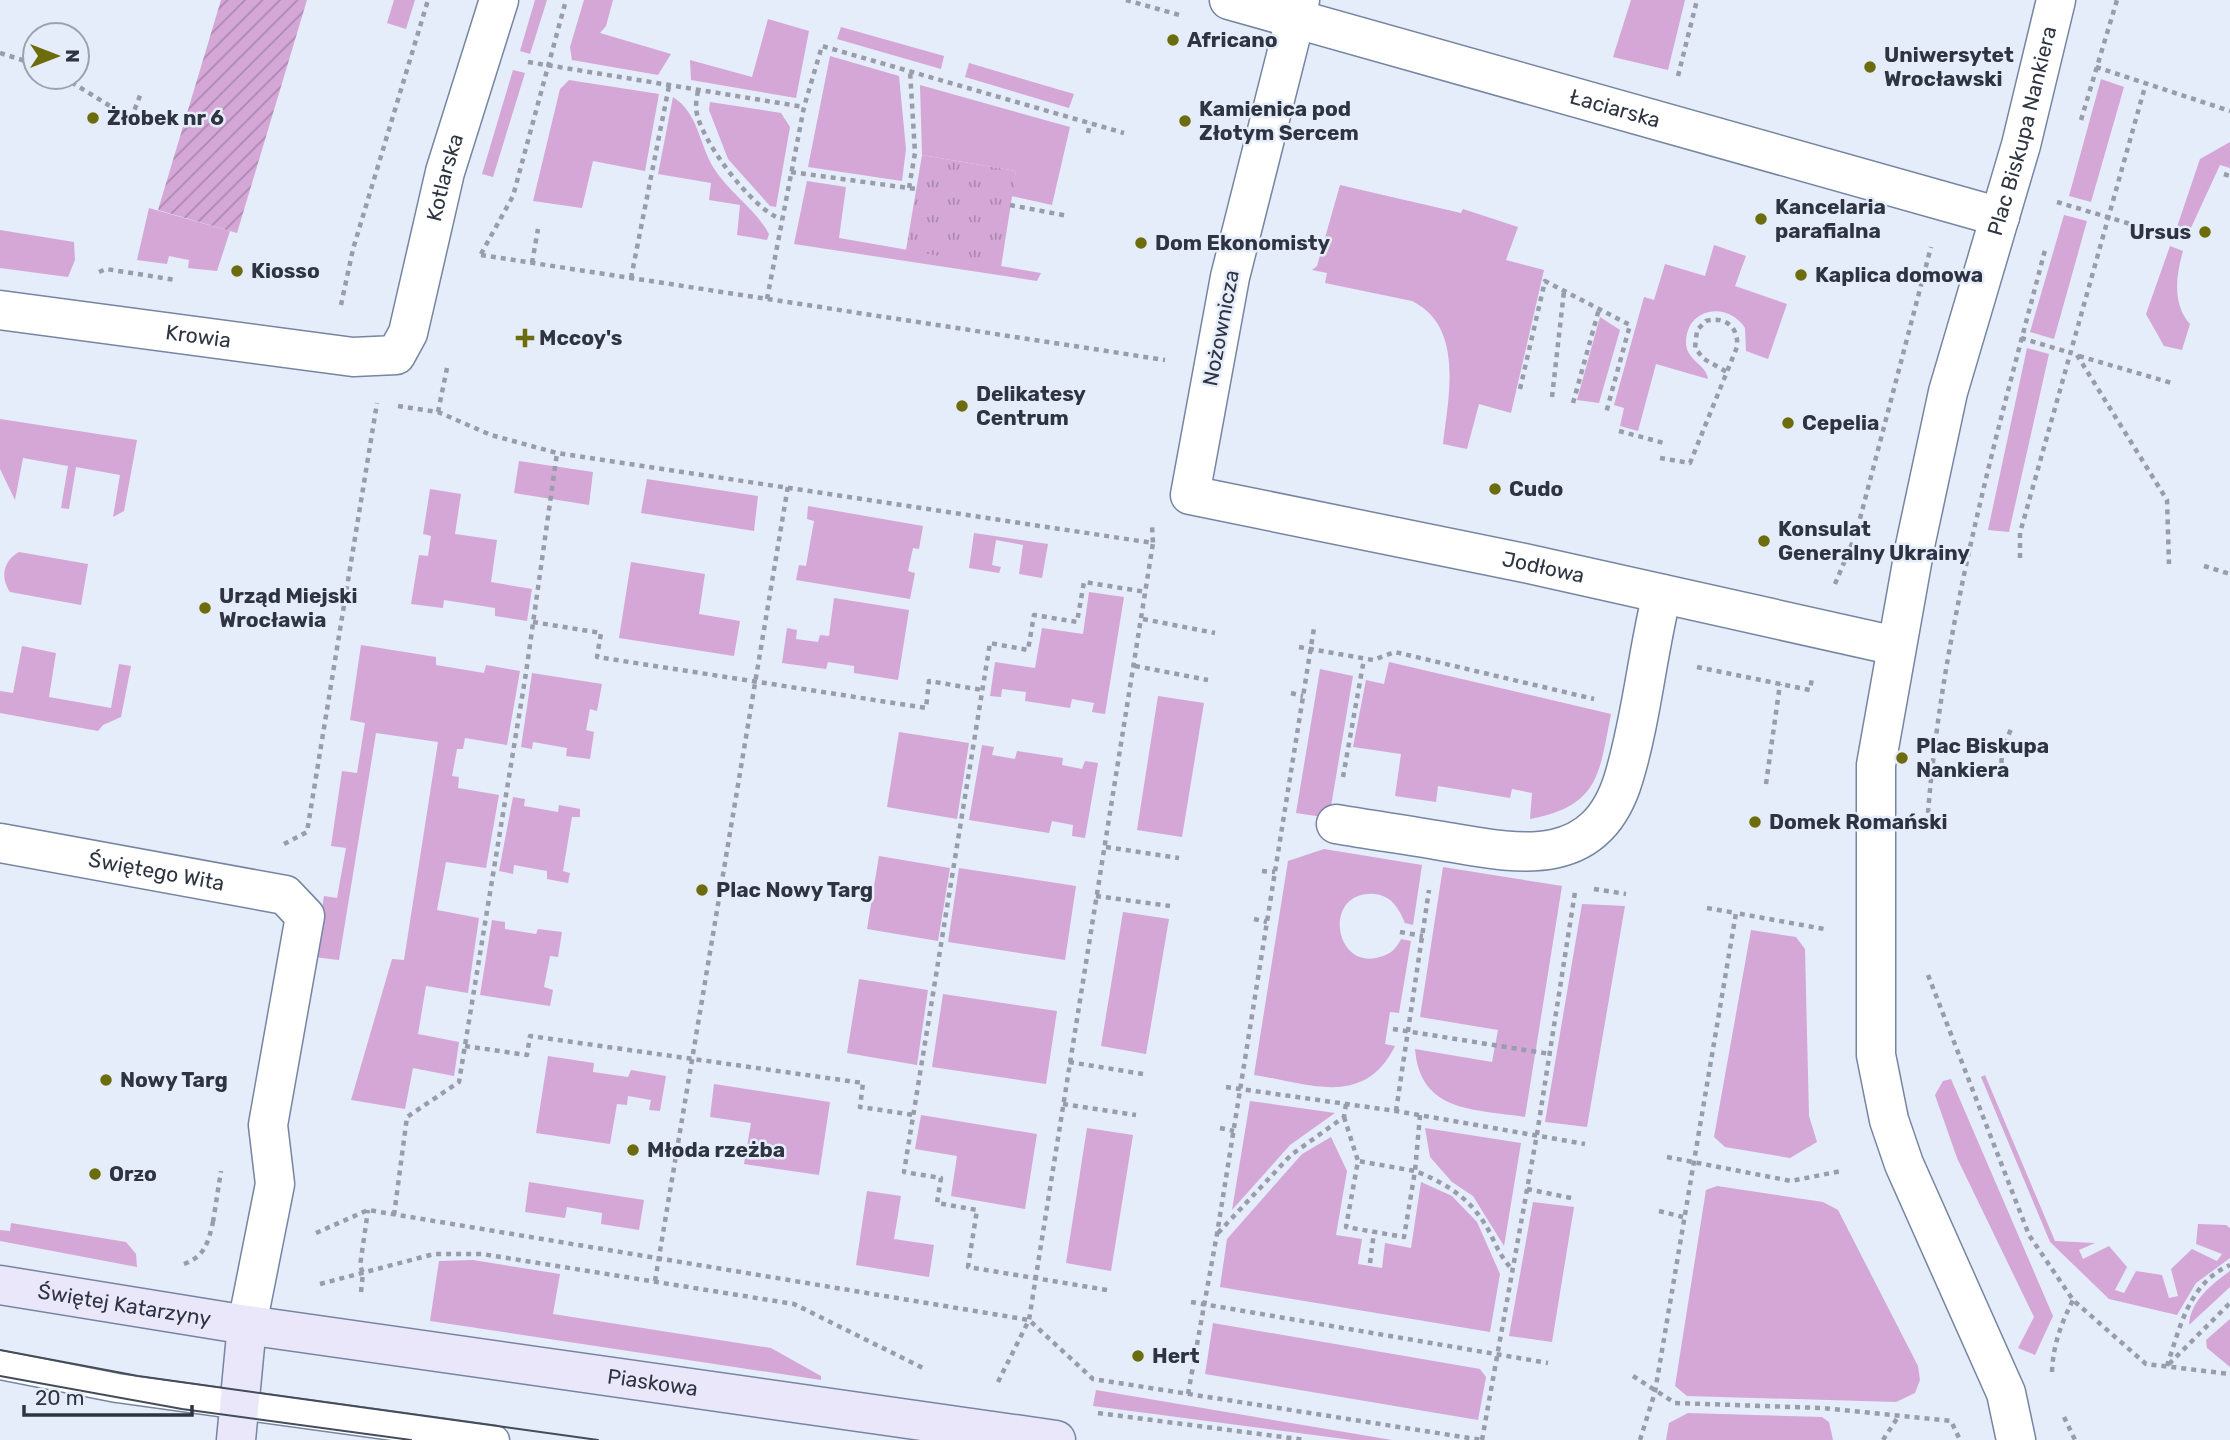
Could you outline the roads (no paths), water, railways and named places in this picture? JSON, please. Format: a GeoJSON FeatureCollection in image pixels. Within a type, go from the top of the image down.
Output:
{"type":"FeatureCollection","features":[{"type":"Feature","properties":{"kind":"street","name":"Kotlarska"},"geometry":{"type":"LineString","coordinates":[[396,355],[408,334],[446,172],[499,0]]}},
{"type":"Feature","properties":{"kind":"street","name":"Łaciarska"},"geometry":{"type":"LineString","coordinates":[[1229,0],[1297,10],[2000,218]]}},
{"type":"Feature","properties":{"kind":"street","name":"Plac Biskupa Nankiera"},"geometry":{"type":"LineString","coordinates":[[2016,1440],[2006,1393],[1904,1164],[1889,1120],[1876,1055],[1876,765],[1896,646],[1948,392],[2021,145],[2056,0]]}},
{"type":"Feature","properties":{"kind":"street","name":"Nożownicza"},"geometry":{"type":"LineString","coordinates":[[1190,495],[1230,277],[1297,10]]}},
{"type":"Feature","properties":{"kind":"street","name":"Krowia"},"geometry":{"type":"LineString","coordinates":[[0,310],[353,357],[396,355]]}},
{"type":"Feature","properties":{"kind":"street","name":"Jodłowa"},"geometry":{"type":"LineString","coordinates":[[1190,495],[1896,646]]}},
{"type":"Feature","properties":{"kind":"street"},"geometry":{"type":"LineString","coordinates":[[1336,824],[1514,854],[1549,851],[1575,843],[1606,816],[1624,779],[1662,594]]}},
{"type":"Feature","properties":{"kind":"street","name":"Świętego Wita"},"geometry":{"type":"LineString","coordinates":[[0,843],[285,895],[305,916],[268,1125],[275,1184],[247,1325]]}},
{"type":"Feature","properties":{"kind":"street","name":"Świętej Katarzyny"},"geometry":{"type":"LineString","coordinates":[[0,1285],[247,1325]]}},
{"type":"Feature","properties":{"kind":"street"},"geometry":{"type":"LineString","coordinates":[[237,1422],[247,1325]]}},
{"type":"Feature","properties":{"kind":"street","name":"Piaskowa"},"geometry":{"type":"LineString","coordinates":[[247,1325],[1056,1440]]}},
{"type":"Feature","properties":{"kind":"lane"},"geometry":{"type":"LineString","coordinates":[[0,1365],[117,1388],[237,1422],[495,1440]]}},
{"type":"Feature","properties":{"kind":"tram line"},"geometry":{"type":"LineString","coordinates":[[0,1350],[138,1376],[598,1440]]}},
{"type":"Feature","properties":{"kind":"tram line"},"geometry":{"type":"LineString","coordinates":[[0,1376],[182,1409],[411,1440]]}},
{"type":"Feature","properties":{"kind":"place","name":"Africano"},"geometry":{"type":"Point","coordinates":[1173,40]}},
{"type":"Feature","properties":{"kind":"place","name":"Uniwersytet Wrocławski"},"geometry":{"type":"Point","coordinates":[1870,67]}},
{"type":"Feature","properties":{"kind":"place","name":"Żłobek nr 6"},"geometry":{"type":"Point","coordinates":[93,118]}},
{"type":"Feature","properties":{"kind":"place","name":"Kamienica pod Złotym Sercem"},"geometry":{"type":"Point","coordinates":[1185,121]}},
{"type":"Feature","properties":{"kind":"place","name":"Kancelaria parafialna"},"geometry":{"type":"Point","coordinates":[1761,219]}},
{"type":"Feature","properties":{"kind":"place","name":"Ursus"},"geometry":{"type":"Point","coordinates":[2205,232]}},
{"type":"Feature","properties":{"kind":"place","name":"Dom Ekonomisty"},"geometry":{"type":"Point","coordinates":[1141,243]}},
{"type":"Feature","properties":{"kind":"place","name":"Kiosso"},"geometry":{"type":"Point","coordinates":[237,271]}},
{"type":"Feature","properties":{"kind":"place","name":"Kaplica domowa"},"geometry":{"type":"Point","coordinates":[1801,275]}},
{"type":"Feature","properties":{"kind":"place","name":"Mccoy's"},"geometry":{"type":"Point","coordinates":[525,338]}},
{"type":"Feature","properties":{"kind":"place","name":"Delikatesy Centrum"},"geometry":{"type":"Point","coordinates":[962,406]}},
{"type":"Feature","properties":{"kind":"place","name":"Cepelia"},"geometry":{"type":"Point","coordinates":[1788,423]}},
{"type":"Feature","properties":{"kind":"place","name":"Cudo"},"geometry":{"type":"Point","coordinates":[1495,489]}},
{"type":"Feature","properties":{"kind":"place","name":"Konsulat Generalny Ukrainy"},"geometry":{"type":"Point","coordinates":[1764,541]}},
{"type":"Feature","properties":{"kind":"place","name":"Urząd Miejski Wrocławia"},"geometry":{"type":"Point","coordinates":[205,608]}},
{"type":"Feature","properties":{"kind":"place","name":"Plac Biskupa Nankiera"},"geometry":{"type":"Point","coordinates":[1902,758]}},
{"type":"Feature","properties":{"kind":"place","name":"Domek Romański"},"geometry":{"type":"Point","coordinates":[1755,822]}},
{"type":"Feature","properties":{"kind":"place","name":"Plac Nowy Targ"},"geometry":{"type":"Point","coordinates":[702,890]}},
{"type":"Feature","properties":{"kind":"place","name":"Nowy Targ"},"geometry":{"type":"Point","coordinates":[106,1080]}},
{"type":"Feature","properties":{"kind":"place","name":"Młoda rzeżba"},"geometry":{"type":"Point","coordinates":[633,1150]}},
{"type":"Feature","properties":{"kind":"place","name":"Orƶo"},"geometry":{"type":"Point","coordinates":[95,1174]}},
{"type":"Feature","properties":{"kind":"place","name":"Hert"},"geometry":{"type":"Point","coordinates":[1138,1356]}}]}
